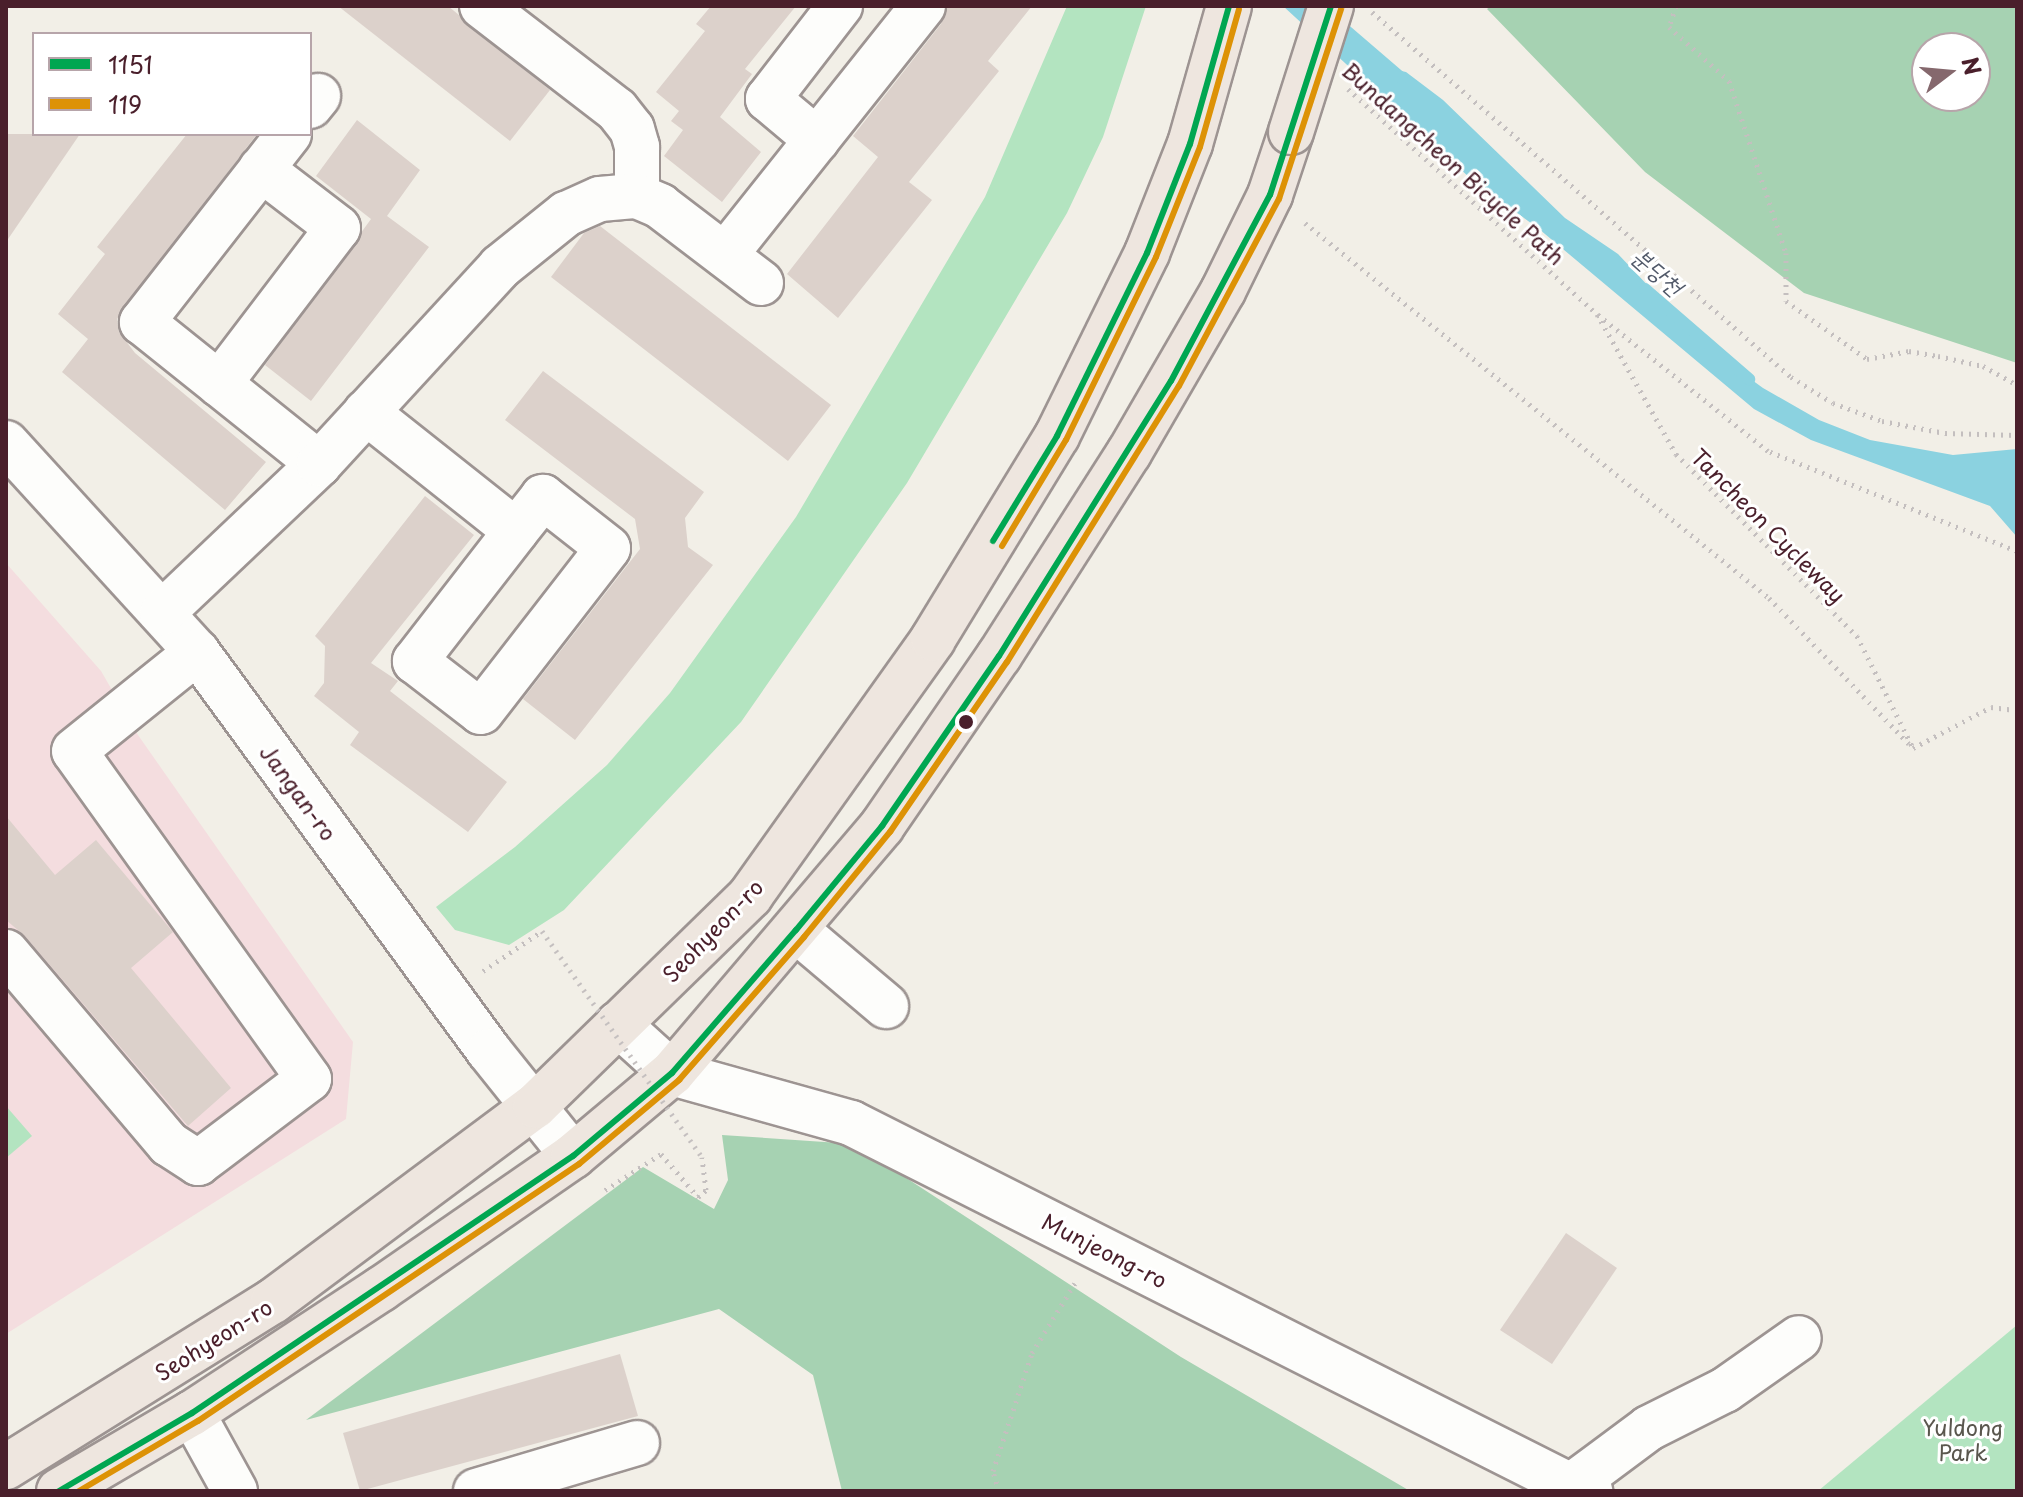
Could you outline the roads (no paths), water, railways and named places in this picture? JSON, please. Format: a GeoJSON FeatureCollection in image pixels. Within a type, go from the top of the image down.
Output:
{"type":"FeatureCollection","features":[{"type":"Feature","properties":{"kind":"main road","name":"Seohyeon-ro"},"geometry":{"type":"LineString","coordinates":[[6,1467],[273,1301],[535,1106],[750,896],[941,625],[1057,436],[1147,253],[1190,144],[1229,6]]}},
{"type":"Feature","properties":{"kind":"main road"},"geometry":{"type":"LineString","coordinates":[[59,1491],[192,1413],[573,1156],[672,1073],[796,930],[882,826],[999,656],[1129,453],[1223,291],[1270,195],[1331,6]]}},
{"type":"Feature","properties":{"kind":"street"},"geometry":{"type":"LineString","coordinates":[[817,140],[768,99],[840,6]]}},
{"type":"Feature","properties":{"kind":"street"},"geometry":{"type":"LineString","coordinates":[[725,255],[923,6]]}},
{"type":"Feature","properties":{"kind":"street"},"geometry":{"type":"LineString","coordinates":[[493,9],[617,110],[632,129],[637,196]]}},
{"type":"Feature","properties":{"kind":"street"},"geometry":{"type":"LineString","coordinates":[[287,136],[142,322],[319,464]]}},
{"type":"Feature","properties":{"kind":"street"},"geometry":{"type":"LineString","coordinates":[[219,384],[338,228],[261,169]]}},
{"type":"Feature","properties":{"kind":"street"},"geometry":{"type":"LineString","coordinates":[[162,613],[319,464],[535,235],[600,199],[637,196],[660,206],[761,283]]}},
{"type":"Feature","properties":{"kind":"street"},"geometry":{"type":"LineString","coordinates":[[366,412],[516,531]]}},
{"type":"Feature","properties":{"kind":"street","name":"Jangan-ro"},"geometry":{"type":"LineString","coordinates":[[6,443],[197,652],[448,995],[573,1156]]}},
{"type":"Feature","properties":{"kind":"street"},"geometry":{"type":"LineString","coordinates":[[543,497],[608,548],[481,712],[415,661],[516,531],[543,497]]}},
{"type":"Feature","properties":{"kind":"street"},"geometry":{"type":"LineString","coordinates":[[6,952],[169,1144],[198,1163],[309,1079],[74,751],[197,652]]}},
{"type":"Feature","properties":{"kind":"street"},"geometry":{"type":"LineString","coordinates":[[796,930],[886,1006]]}},
{"type":"Feature","properties":{"kind":"street","name":"Munjeong-ro"},"geometry":{"type":"LineString","coordinates":[[618,1024],[672,1073],[851,1123],[1581,1489]]}},
{"type":"Feature","properties":{"kind":"street"},"geometry":{"type":"LineString","coordinates":[[1581,1489],[1649,1428],[1725,1390],[1799,1338]]}},
{"type":"Feature","properties":{"kind":"street"},"geometry":{"type":"LineString","coordinates":[[192,1413],[235,1491]]}},
{"type":"Feature","properties":{"kind":"street"},"geometry":{"type":"LineString","coordinates":[[476,1491],[637,1443]]}},
{"type":"Feature","properties":{"kind":"water"},"geometry":{"type":"Polygon","coordinates":[[[1283,6],[1316,6],[1383,67],[1406,72],[1443,100],[1565,218],[1618,254],[1705,346],[1763,388],[1819,420],[1870,440],[1953,455],[2017,449],[2017,537],[1990,506],[1811,440],[1754,409],[1539,229],[1470,178],[1283,6]]]}},
{"type":"Feature","properties":{"kind":"waterway","name":"분당천"},"geometry":{"type":"LineString","coordinates":[[1336,22],[1401,78]]}},
{"type":"Feature","properties":{"kind":"waterway","name":"분당천"},"geometry":{"type":"LineString","coordinates":[[1645,289],[1749,379]]}},
{"type":"Feature","properties":{"kind":"park label","name":"Yuldong Park"},"geometry":{"type":"Point","coordinates":[1963,1438]}}]}
